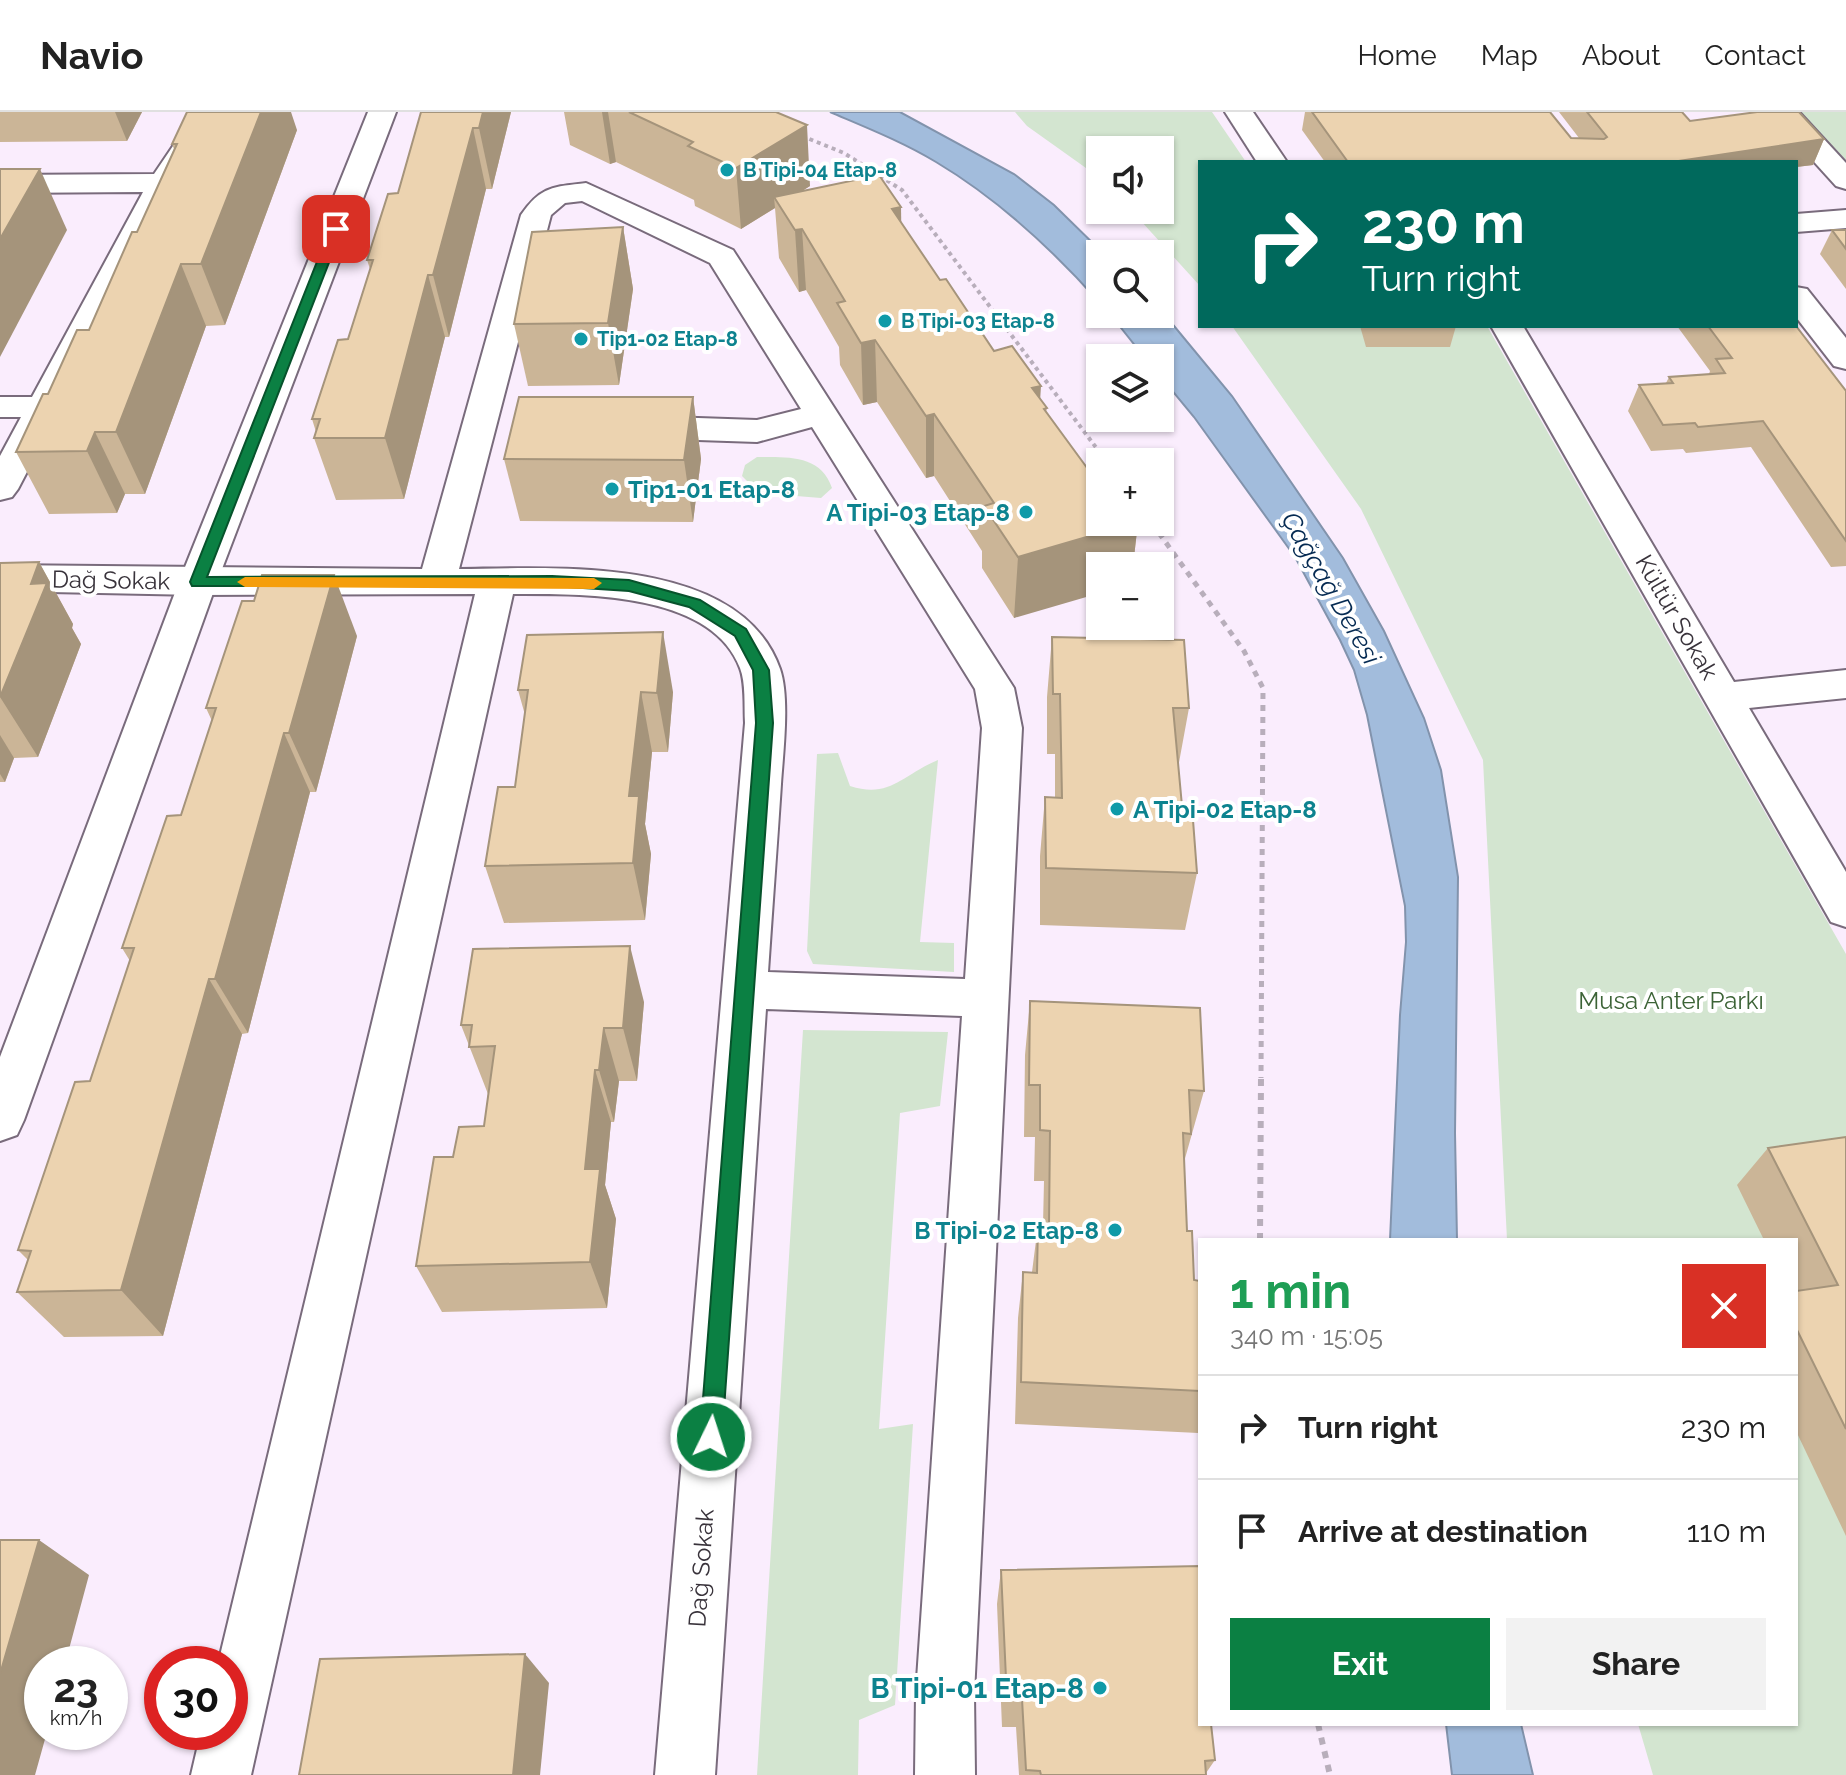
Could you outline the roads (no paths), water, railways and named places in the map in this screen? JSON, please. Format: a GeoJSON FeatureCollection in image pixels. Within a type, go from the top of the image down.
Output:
{"type":"FeatureCollection","features":[{"type":"Feature","properties":{"kind":"street"},"geometry":{"type":"LineString","coordinates":[[0,489],[163,183],[210,112]]}},
{"type":"Feature","properties":{"kind":"street"},"geometry":{"type":"LineString","coordinates":[[0,1120],[198,582],[382,112]]}},
{"type":"Feature","properties":{"kind":"street"},"geometry":{"type":"LineString","coordinates":[[1239,112],[1271,160]]}},
{"type":"Feature","properties":{"kind":"street"},"geometry":{"type":"LineString","coordinates":[[1783,112],[1846,180]]}},
{"type":"Feature","properties":{"kind":"street"},"geometry":{"type":"LineString","coordinates":[[0,184],[163,183]]}},
{"type":"Feature","properties":{"kind":"street"},"geometry":{"type":"LineString","coordinates":[[437,581],[496,423],[536,215],[545,202],[558,195],[586,192],[722,257],[994,688],[1002,728],[945,1694],[945,1775]]}},
{"type":"Feature","properties":{"kind":"street"},"geometry":{"type":"LineString","coordinates":[[1798,223],[1846,219]]}},
{"type":"Feature","properties":{"kind":"street"},"geometry":{"type":"LineString","coordinates":[[1798,299],[1846,359]]}},
{"type":"Feature","properties":{"kind":"street","name":"Kültür Sokak"},"geometry":{"type":"LineString","coordinates":[[1508,328],[1846,910]]}},
{"type":"Feature","properties":{"kind":"street"},"geometry":{"type":"LineString","coordinates":[[0,407],[44,407]]}},
{"type":"Feature","properties":{"kind":"street"},"geometry":{"type":"LineString","coordinates":[[603,426],[757,431],[821,414]]}},
{"type":"Feature","properties":{"kind":"street","name":"Dağ Sokak"},"geometry":{"type":"LineString","coordinates":[[0,578],[198,582],[497,581],[629,585],[694,604],[741,633],[761,670],[765,723],[685,1775]]}},
{"type":"Feature","properties":{"kind":"street"},"geometry":{"type":"LineString","coordinates":[[221,1775],[497,581]]}},
{"type":"Feature","properties":{"kind":"street"},"geometry":{"type":"LineString","coordinates":[[1724,697],[1846,684]]}},
{"type":"Feature","properties":{"kind":"street"},"geometry":{"type":"LineString","coordinates":[[745,990],[986,998]]}},
{"type":"Feature","properties":{"kind":"water"},"geometry":{"type":"Polygon","coordinates":[[[830,112],[900,112],[1014,174],[1054,205],[1090,240],[1086,240],[1086,288],[1043,244],[981,192],[959,176],[884,135],[830,112]]]}},
{"type":"Feature","properties":{"kind":"water","name":"Çağçağ Deresi"},"geometry":{"type":"Polygon","coordinates":[[[1174,326],[1232,396],[1343,558],[1384,631],[1424,718],[1441,770],[1458,877],[1457,1238],[1390,1238],[1406,942],[1405,906],[1367,715],[1354,670],[1295,557],[1174,393],[1174,344],[1134,344],[1121,328],[1174,326]]]}},
{"type":"Feature","properties":{"kind":"water"},"geometry":{"type":"Polygon","coordinates":[[[1446,1726],[1521,1726],[1533,1775],[1452,1775],[1446,1726]]]}},
{"type":"Feature","properties":{"kind":"place","name":"B Tipi-04 Etap-8"},"geometry":{"type":"Point","coordinates":[727,170]}},
{"type":"Feature","properties":{"kind":"place","name":"B Tipi-03 Etap-8"},"geometry":{"type":"Point","coordinates":[885,321]}},
{"type":"Feature","properties":{"kind":"place","name":"Tip1-02 Etap-8"},"geometry":{"type":"Point","coordinates":[581,339]}},
{"type":"Feature","properties":{"kind":"place","name":"Tip1-01 Etap-8"},"geometry":{"type":"Point","coordinates":[612,489]}},
{"type":"Feature","properties":{"kind":"place","name":"A Tipi-03 Etap-8"},"geometry":{"type":"Point","coordinates":[1026,512]}},
{"type":"Feature","properties":{"kind":"place","name":"A Tipi-02 Etap-8"},"geometry":{"type":"Point","coordinates":[1117,809]}},
{"type":"Feature","properties":{"kind":"place","name":"B Tipi-02 Etap-8"},"geometry":{"type":"Point","coordinates":[1115,1230]}},
{"type":"Feature","properties":{"kind":"place","name":"B Tipi-01 Etap-8"},"geometry":{"type":"Point","coordinates":[1100,1688]}},
{"type":"Feature","properties":{"kind":"park label","name":"Musa Anter Parkı"},"geometry":{"type":"Point","coordinates":[1671,1000]}}]}
